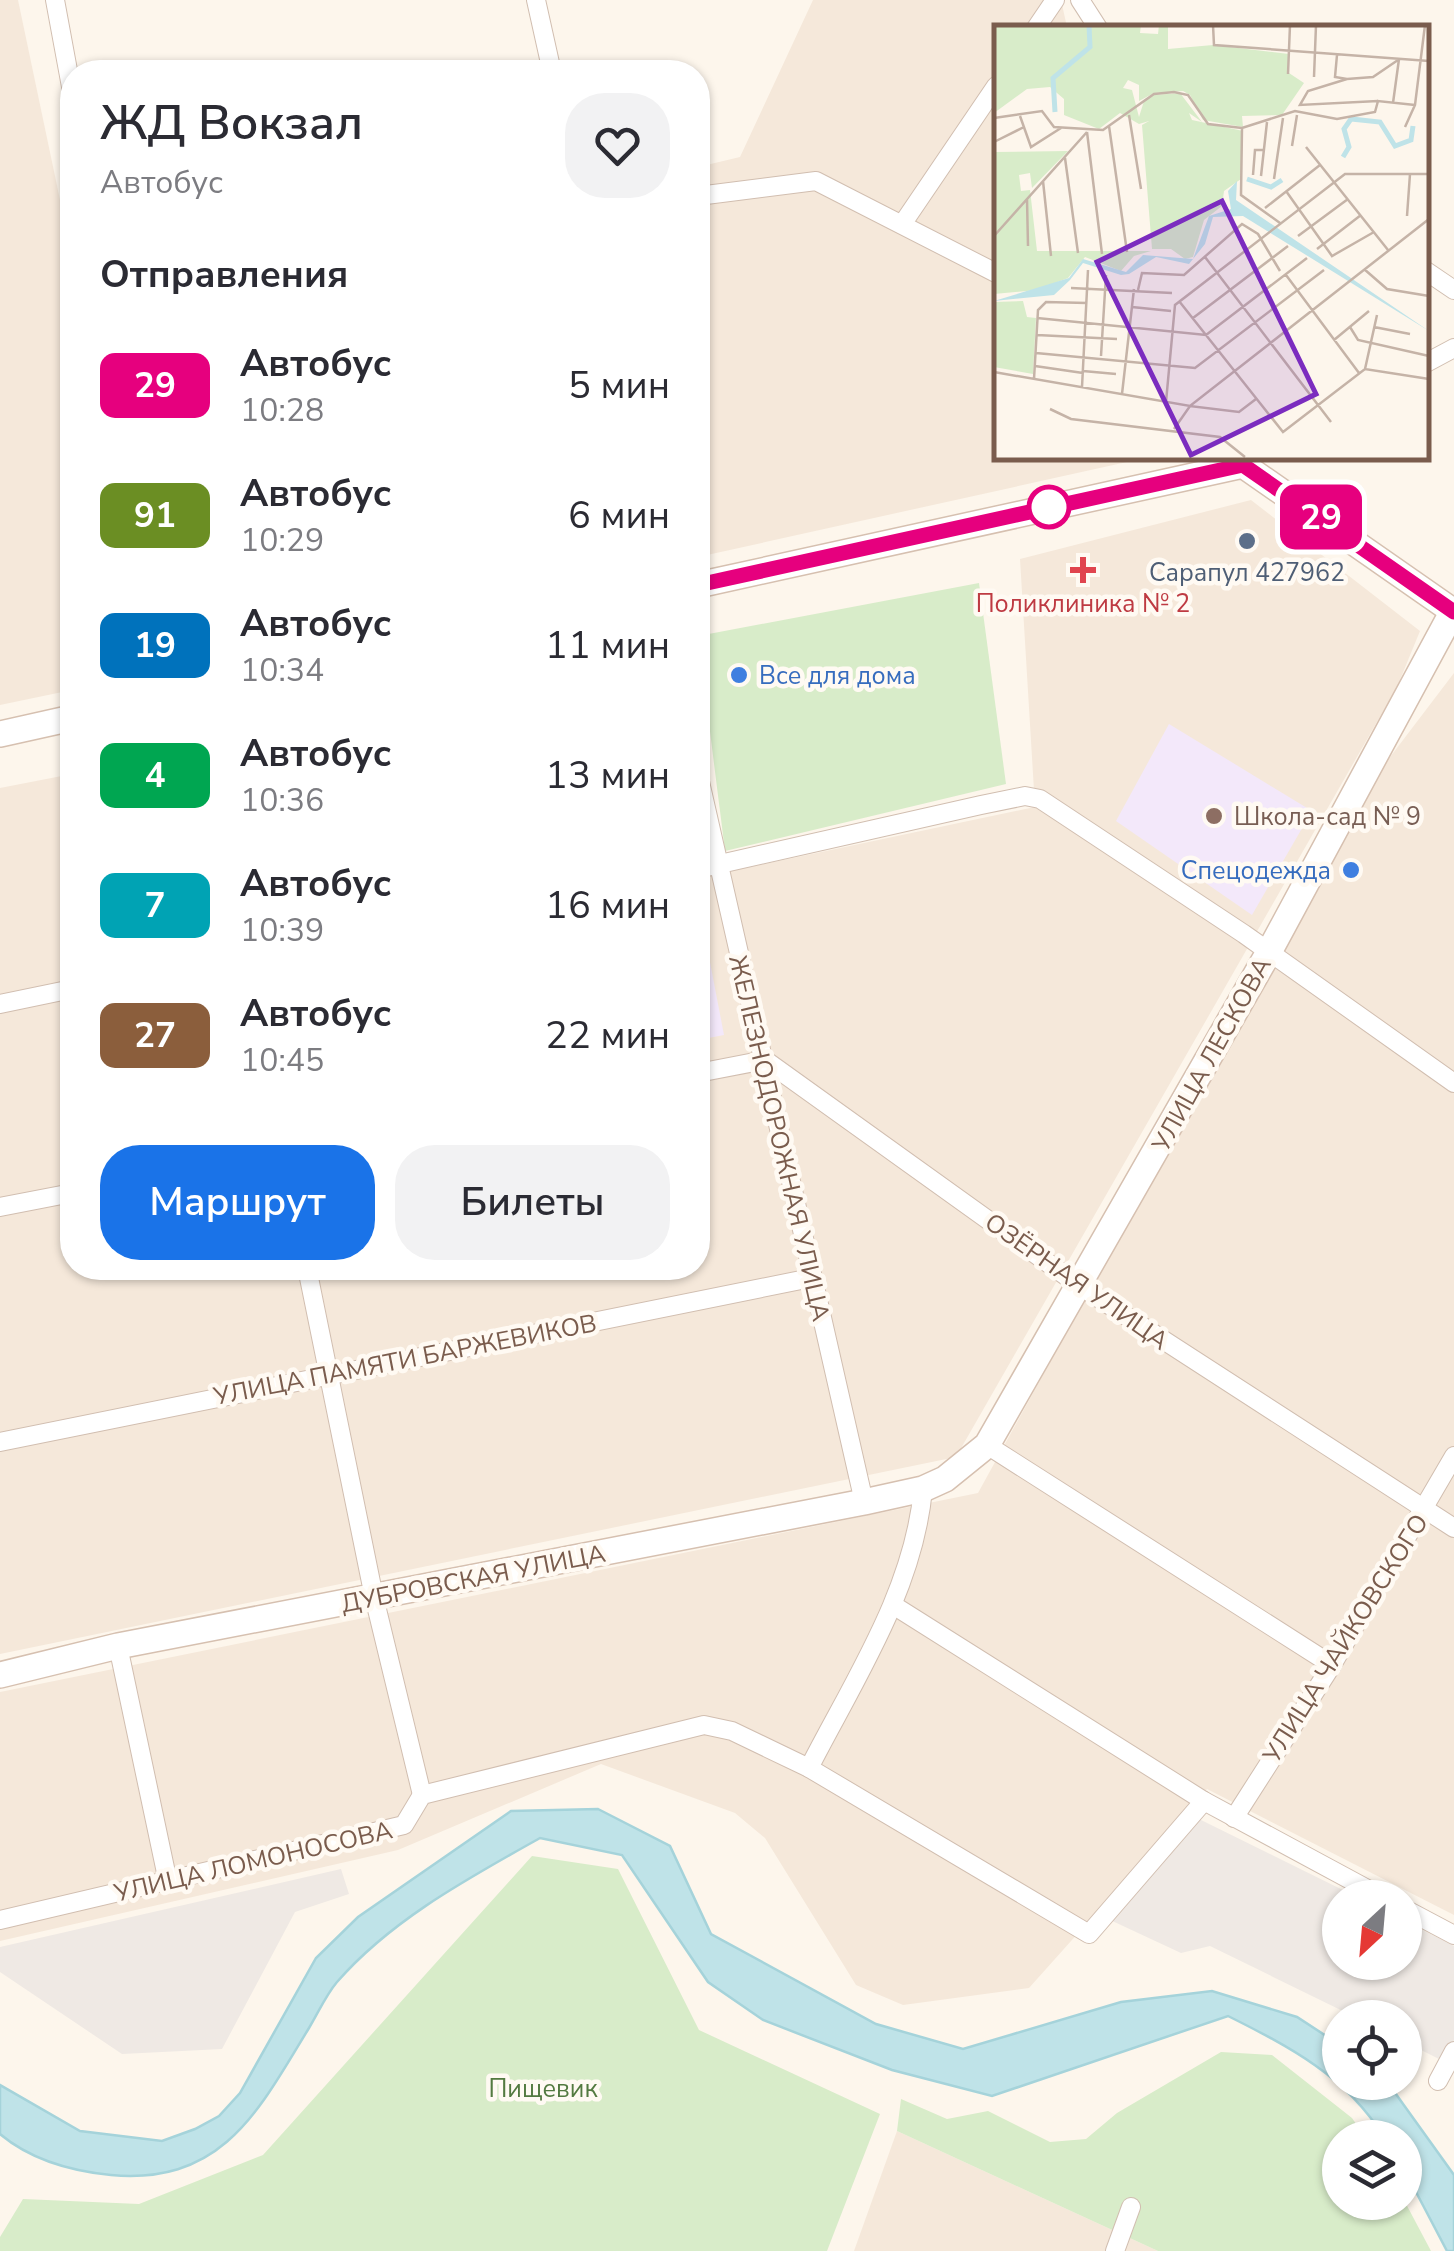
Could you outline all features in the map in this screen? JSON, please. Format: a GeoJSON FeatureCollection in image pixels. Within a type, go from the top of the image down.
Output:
{"type":"FeatureCollection","features":[{"type":"Feature","properties":{"kind":"street"},"geometry":{"type":"LineString","coordinates":[[55,0],[66,60]]}},
{"type":"Feature","properties":{"kind":"street"},"geometry":{"type":"LineString","coordinates":[[536,0],[549,60]]}},
{"type":"Feature","properties":{"kind":"street"},"geometry":{"type":"LineString","coordinates":[[1038,25],[1055,0]]}},
{"type":"Feature","properties":{"kind":"street"},"geometry":{"type":"LineString","coordinates":[[1080,0],[1096,25]]}},
{"type":"Feature","properties":{"kind":"street"},"geometry":{"type":"LineString","coordinates":[[903,223],[994,89]]}},
{"type":"Feature","properties":{"kind":"street"},"geometry":{"type":"LineString","coordinates":[[710,194],[816,181],[994,272]]}},
{"type":"Feature","properties":{"kind":"street"},"geometry":{"type":"LineString","coordinates":[[1429,273],[1454,290]]}},
{"type":"Feature","properties":{"kind":"street"},"geometry":{"type":"LineString","coordinates":[[1429,361],[1454,348]]}},
{"type":"Feature","properties":{"kind":"street"},"geometry":{"type":"LineString","coordinates":[[710,583],[1244,460],[1454,611]]}},
{"type":"Feature","properties":{"kind":"street","name":"УЛИЦА ЛЕСКОВА"},"geometry":{"type":"LineString","coordinates":[[934,1484],[987,1445],[1269,952],[1454,611]]}},
{"type":"Feature","properties":{"kind":"street"},"geometry":{"type":"LineString","coordinates":[[0,734],[60,721]]}},
{"type":"Feature","properties":{"kind":"street"},"geometry":{"type":"LineString","coordinates":[[710,866],[1026,796],[1040,799],[1269,952],[1454,1083]]}},
{"type":"Feature","properties":{"kind":"street","name":"ЖЕЛЕЗНОДОРОЖНАЯ УЛИЦА"},"geometry":{"type":"LineString","coordinates":[[710,831],[864,1502]]}},
{"type":"Feature","properties":{"kind":"street"},"geometry":{"type":"LineString","coordinates":[[0,1004],[60,992]]}},
{"type":"Feature","properties":{"kind":"street"},"geometry":{"type":"LineString","coordinates":[[710,1071],[765,1060]]}},
{"type":"Feature","properties":{"kind":"street","name":"ОЗЁРНАЯ УЛИЦА"},"geometry":{"type":"LineString","coordinates":[[765,1060],[1080,1286],[1454,1528]]}},
{"type":"Feature","properties":{"kind":"street"},"geometry":{"type":"LineString","coordinates":[[0,1207],[60,1195]]}},
{"type":"Feature","properties":{"kind":"street","name":"УЛИЦА ПАМЯТИ БАРЖЕВИКОВ"},"geometry":{"type":"LineString","coordinates":[[0,1442],[811,1278]]}},
{"type":"Feature","properties":{"kind":"street"},"geometry":{"type":"LineString","coordinates":[[309,1280],[374,1597],[422,1795],[704,1725],[732,1732],[808,1768],[1089,1934],[1204,1801]]}},
{"type":"Feature","properties":{"kind":"street"},"geometry":{"type":"LineString","coordinates":[[987,1445],[1332,1665]]}},
{"type":"Feature","properties":{"kind":"street","name":"УЛИЦА ЧАЙКОВСКОГО"},"geometry":{"type":"LineString","coordinates":[[1234,1818],[1332,1665],[1454,1456]]}},
{"type":"Feature","properties":{"kind":"street"},"geometry":{"type":"LineString","coordinates":[[808,1768],[892,1605],[934,1484]]}},
{"type":"Feature","properties":{"kind":"street","name":"ДУБРОВСКАЯ УЛИЦА"},"geometry":{"type":"LineString","coordinates":[[0,1675],[118,1646],[864,1502],[934,1484]]}},
{"type":"Feature","properties":{"kind":"street"},"geometry":{"type":"LineString","coordinates":[[892,1605],[1204,1801],[1350,1880]]}},
{"type":"Feature","properties":{"kind":"street"},"geometry":{"type":"LineString","coordinates":[[118,1646],[168,1882]]}},
{"type":"Feature","properties":{"kind":"street","name":"УЛИЦА ЛОМОНОСОВА"},"geometry":{"type":"LineString","coordinates":[[0,1920],[404,1825],[422,1795]]}},
{"type":"Feature","properties":{"kind":"street"},"geometry":{"type":"LineString","coordinates":[[1422,1917],[1454,1934]]}},
{"type":"Feature","properties":{"kind":"street"},"geometry":{"type":"LineString","coordinates":[[1438,2081],[1454,2051]]}},
{"type":"Feature","properties":{"kind":"street"},"geometry":{"type":"LineString","coordinates":[[1115,2251],[1131,2207]]}},
{"type":"Feature","properties":{"kind":"shaded area"},"geometry":{"type":"Polygon","coordinates":[[[0,0],[18,0],[60,200],[60,692],[0,705],[0,0]]]}},
{"type":"Feature","properties":{"kind":"shaded area"},"geometry":{"type":"Polygon","coordinates":[[[813,0],[1061,0],[1067,25],[994,25],[994,460],[1136,460],[710,554],[710,164],[740,157],[813,0]]]}},
{"type":"Feature","properties":{"kind":"shaded area"},"geometry":{"type":"Polygon","coordinates":[[[1251,500],[1420,631],[1397,687],[956,1457],[0,1654],[0,788],[60,776],[60,1280],[710,1280],[710,875],[1035,807],[1020,559],[1251,500]]]}},
{"type":"Feature","properties":{"kind":"shaded area"},"geometry":{"type":"Polygon","coordinates":[[[1454,673],[1454,1915],[1422,1899],[1422,1880],[1385,1880],[1207,1789],[1029,1988],[903,2005],[856,1985],[765,1838],[735,1813],[601,1764],[398,1850],[0,1941],[0,1692],[978,1493],[1365,790],[1454,673]]]}},
{"type":"Feature","properties":{"kind":"shaded area","name":"Школа-сад № 9"},"geometry":{"type":"Polygon","coordinates":[[[1169,724],[1312,811],[1252,915],[1116,821],[1169,724]]]}},
{"type":"Feature","properties":{"kind":"shaded area"},"geometry":{"type":"Polygon","coordinates":[[[710,962],[724,1035],[710,1038],[710,962]]]}},
{"type":"Feature","properties":{"kind":"shaded area"},"geometry":{"type":"Polygon","coordinates":[[[1199,1819],[1323,1880],[1322,1980],[1422,1980],[1422,1930],[1454,1946],[1454,2040],[1443,2061],[1422,2050],[1422,2000],[1322,2001],[1210,1946],[1181,1953],[1108,1919],[1199,1819]]]}},
{"type":"Feature","properties":{"kind":"shaded area"},"geometry":{"type":"Polygon","coordinates":[[[341,1869],[349,1894],[295,1912],[222,2049],[122,2054],[0,1972],[0,1947],[341,1869]]]}},
{"type":"Feature","properties":{"kind":"shaded area"},"geometry":{"type":"Polygon","coordinates":[[[897,2131],[1158,2251],[854,2251],[897,2131]]]}},
{"type":"Feature","properties":{"kind":"green space"},"geometry":{"type":"Polygon","coordinates":[[[979,583],[1006,784],[725,851],[710,732],[710,634],[979,583]]]}},
{"type":"Feature","properties":{"kind":"green space","name":"Пищевик"},"geometry":{"type":"Polygon","coordinates":[[[532,1856],[618,1869],[699,2030],[880,2114],[827,2251],[0,2251],[0,2237],[23,2199],[139,2204],[263,2155],[532,1856]]]}},
{"type":"Feature","properties":{"kind":"green space"},"geometry":{"type":"Polygon","coordinates":[[[1221,2052],[1272,2055],[1322,2094],[1322,2100],[1329,2100],[1353,2120],[1322,2120],[1322,2220],[1415,2220],[1431,2251],[1158,2251],[897,2131],[901,2099],[947,2119],[988,2111],[1050,2142],[1086,2139],[1117,2113],[1221,2052]]]}},
{"type":"Feature","properties":{"kind":"water"},"geometry":{"type":"Polygon","coordinates":[[[598,1809],[670,1846],[711,1934],[876,2024],[963,2049],[1121,2002],[1212,1991],[1297,2017],[1322,2033],[1322,2071],[1228,2016],[992,2096],[892,2070],[763,2020],[708,1982],[622,1855],[540,1838],[432,1901],[359,1959],[329,1993],[254,2113],[210,2155],[182,2168],[150,2175],[111,2175],[52,2163],[0,2134],[0,2085],[80,2131],[162,2141],[219,2116],[240,2093],[316,1958],[358,1917],[511,1811],[598,1809]]]}},
{"type":"Feature","properties":{"kind":"water"},"geometry":{"type":"Polygon","coordinates":[[[1355,2100],[1400,2100],[1415,2120],[1372,2120],[1355,2100]]]}},
{"type":"Feature","properties":{"kind":"water"},"geometry":{"type":"Polygon","coordinates":[[[1422,2130],[1454,2175],[1454,2251],[1447,2251],[1422,2203],[1422,2130]]]}},
{"type":"Feature","properties":{"kind":"bus line","name":"29"},"geometry":{"type":"LineString","coordinates":[[710,582],[1243,465],[1454,612]]}},
{"type":"Feature","properties":{"kind":"place","name":"Сарапул 427962"},"geometry":{"type":"Point","coordinates":[1247,541]}},
{"type":"Feature","properties":{"kind":"place","name":"Поликлиника № 2"},"geometry":{"type":"Point","coordinates":[1083,570]}},
{"type":"Feature","properties":{"kind":"place","name":"Все для дома"},"geometry":{"type":"Point","coordinates":[739,675]}},
{"type":"Feature","properties":{"kind":"place","name":"Школа-сад № 9"},"geometry":{"type":"Point","coordinates":[1214,816]}},
{"type":"Feature","properties":{"kind":"place","name":"Спецодежда"},"geometry":{"type":"Point","coordinates":[1351,870]}}]}
